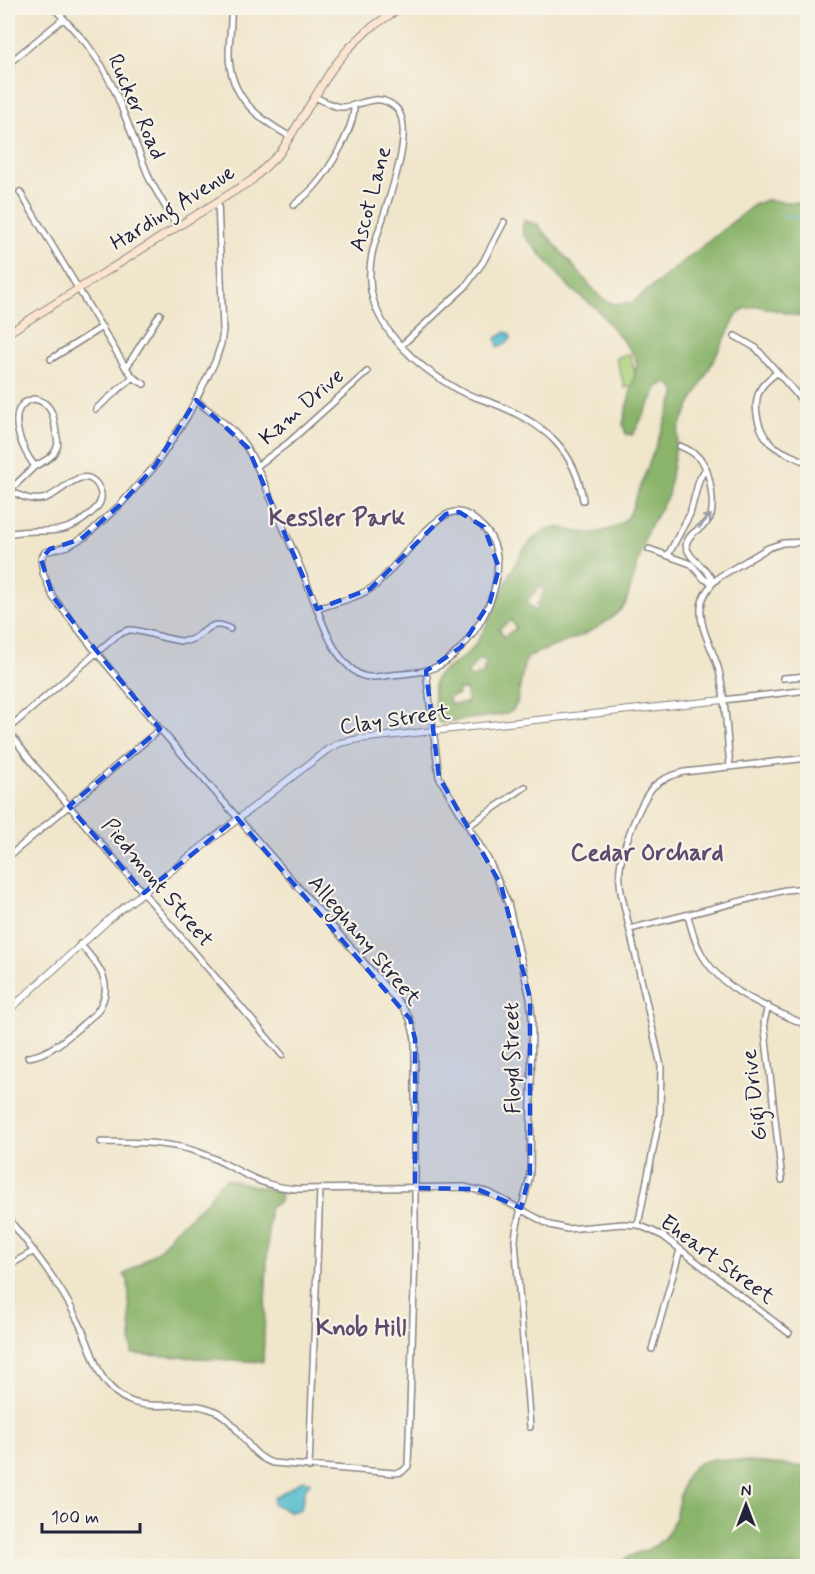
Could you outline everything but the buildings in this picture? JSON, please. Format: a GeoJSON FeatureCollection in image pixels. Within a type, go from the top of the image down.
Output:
{"type":"FeatureCollection","features":[{"type":"Feature","properties":{"kind":"main road","name":"Harding Avenue"},"geometry":{"type":"LineString","coordinates":[[8,333],[244,186],[261,172],[280,153],[343,55],[364,34],[400,8]]}},
{"type":"Feature","properties":{"kind":"street","name":"Rucker Road"},"geometry":{"type":"LineString","coordinates":[[54,8],[90,48],[107,74],[141,161],[177,227]]}},
{"type":"Feature","properties":{"kind":"street"},"geometry":{"type":"LineString","coordinates":[[231,8],[230,61],[239,94],[253,113],[291,137]]}},
{"type":"Feature","properties":{"kind":"street"},"geometry":{"type":"LineString","coordinates":[[8,64],[63,19]]}},
{"type":"Feature","properties":{"kind":"street","name":"Ascot Lane"},"geometry":{"type":"LineString","coordinates":[[315,96],[334,106],[354,105],[370,99],[386,101],[398,110],[405,125],[401,156],[372,252],[370,271],[373,298],[378,315],[401,346],[442,381],[519,415],[551,436],[572,464],[579,480],[583,500]]}},
{"type":"Feature","properties":{"kind":"street"},"geometry":{"type":"LineString","coordinates":[[294,205],[314,188],[327,169],[352,123],[354,105]]}},
{"type":"Feature","properties":{"kind":"street"},"geometry":{"type":"LineString","coordinates":[[20,192],[126,368],[133,377],[144,384]]}},
{"type":"Feature","properties":{"kind":"street"},"geometry":{"type":"LineString","coordinates":[[218,201],[223,330],[219,353],[196,400],[236,434],[248,448],[257,466],[317,609],[332,643],[345,661],[358,674],[373,677],[426,671],[447,661],[467,639],[487,608],[497,582],[498,558],[484,527],[466,514],[453,512],[439,518],[377,584],[356,596],[317,609]]}},
{"type":"Feature","properties":{"kind":"street"},"geometry":{"type":"LineString","coordinates":[[401,346],[465,286],[483,262],[504,222]]}},
{"type":"Feature","properties":{"kind":"street"},"geometry":{"type":"LineString","coordinates":[[126,368],[160,314]]}},
{"type":"Feature","properties":{"kind":"street"},"geometry":{"type":"LineString","coordinates":[[51,358],[102,327]]}},
{"type":"Feature","properties":{"kind":"street"},"geometry":{"type":"LineString","coordinates":[[735,336],[756,348],[807,407]]}},
{"type":"Feature","properties":{"kind":"street","name":"Kam Drive"},"geometry":{"type":"LineString","coordinates":[[257,466],[288,443],[367,372]]}},
{"type":"Feature","properties":{"kind":"street"},"geometry":{"type":"LineString","coordinates":[[776,373],[763,385],[758,396],[756,406],[762,431],[769,442],[777,448],[807,463]]}},
{"type":"Feature","properties":{"kind":"street"},"geometry":{"type":"LineString","coordinates":[[96,409],[133,377]]}},
{"type":"Feature","properties":{"kind":"street"},"geometry":{"type":"LineString","coordinates":[[8,534],[68,529],[86,518],[98,506],[101,499],[97,484],[83,477],[77,478],[51,497],[42,500],[24,497],[8,490],[35,466],[50,457],[57,448],[52,411],[42,401],[34,399],[26,401],[20,410],[17,428],[22,446],[35,466]]}},
{"type":"Feature","properties":{"kind":"street","name":"Alleghany Street"},"geometry":{"type":"LineString","coordinates":[[196,400],[155,466],[120,506],[81,540],[68,546],[50,549],[42,557],[43,573],[53,597],[96,652],[160,729],[402,1006],[410,1019],[415,1039],[415,1188],[408,1466],[405,1471],[394,1473],[309,1467]]}},
{"type":"Feature","properties":{"kind":"street"},"geometry":{"type":"LineString","coordinates":[[680,446],[700,459],[710,480],[712,511],[708,520],[692,533],[686,545],[690,555],[711,576],[712,583]]}},
{"type":"Feature","properties":{"kind":"street"},"geometry":{"type":"LineString","coordinates":[[668,555],[690,514],[699,480],[706,468]]}},
{"type":"Feature","properties":{"kind":"street"},"geometry":{"type":"LineString","coordinates":[[730,767],[719,669],[702,622],[701,607],[704,596],[712,583],[768,548],[783,543],[807,542]]}},
{"type":"Feature","properties":{"kind":"street"},"geometry":{"type":"LineString","coordinates":[[650,549],[691,564],[704,579],[712,583]]}},
{"type":"Feature","properties":{"kind":"street"},"geometry":{"type":"LineString","coordinates":[[8,730],[107,642],[129,630],[188,641],[215,624],[230,629]]}},
{"type":"Feature","properties":{"kind":"street","name":"Floyd Street"},"geometry":{"type":"LineString","coordinates":[[426,671],[439,777],[489,861],[508,903],[530,998],[532,1019],[530,1173],[516,1226],[530,1427]]}},
{"type":"Feature","properties":{"kind":"street"},"geometry":{"type":"LineString","coordinates":[[783,678],[807,676]]}},
{"type":"Feature","properties":{"kind":"street","name":"Clay Street"},"geometry":{"type":"LineString","coordinates":[[8,1011],[80,944],[237,818],[267,798],[327,750],[345,742],[807,690]]}},
{"type":"Feature","properties":{"kind":"street"},"geometry":{"type":"LineString","coordinates":[[8,857],[160,729]]}},
{"type":"Feature","properties":{"kind":"street","name":"Piedmont Street"},"geometry":{"type":"LineString","coordinates":[[8,730],[69,806],[282,1055]]}},
{"type":"Feature","properties":{"kind":"street"},"geometry":{"type":"LineString","coordinates":[[638,1225],[660,1115],[661,1066],[621,892],[620,867],[624,851],[647,795],[660,781],[684,772],[807,758]]}},
{"type":"Feature","properties":{"kind":"street"},"geometry":{"type":"LineString","coordinates":[[468,826],[525,787]]}},
{"type":"Feature","properties":{"kind":"street"},"geometry":{"type":"LineString","coordinates":[[630,929],[785,890],[807,888]]}},
{"type":"Feature","properties":{"kind":"street"},"geometry":{"type":"LineString","coordinates":[[688,916],[700,951],[721,979],[736,991],[807,1026]]}},
{"type":"Feature","properties":{"kind":"street"},"geometry":{"type":"LineString","coordinates":[[28,1057],[37,1056],[49,1050],[101,1007],[106,992],[102,972],[80,944]]}},
{"type":"Feature","properties":{"kind":"street","name":"Gigi Drive"},"geometry":{"type":"LineString","coordinates":[[768,1006],[764,1022],[782,1180]]}},
{"type":"Feature","properties":{"kind":"street","name":"Eheart Street"},"geometry":{"type":"LineString","coordinates":[[101,1142],[182,1147],[209,1156],[248,1178],[264,1184],[288,1188],[477,1189],[521,1208],[550,1225],[567,1229],[623,1224],[638,1225],[663,1236],[789,1333]]}},
{"type":"Feature","properties":{"kind":"street"},"geometry":{"type":"LineString","coordinates":[[8,1218],[67,1299],[101,1375],[114,1391],[135,1403],[193,1406],[216,1411],[230,1422],[258,1456],[266,1461],[309,1467],[320,1189]]}},
{"type":"Feature","properties":{"kind":"street"},"geometry":{"type":"LineString","coordinates":[[652,1349],[681,1250]]}},
{"type":"Feature","properties":{"kind":"street"},"geometry":{"type":"LineString","coordinates":[[8,1266],[34,1251]]}},
{"type":"Feature","properties":{"kind":"highlighted area"},"geometry":{"type":"Polygon","coordinates":[[[196,400],[248,448],[317,609],[370,589],[446,514],[459,512],[484,527],[499,568],[490,602],[461,647],[426,671],[439,777],[501,885],[530,998],[530,1173],[521,1208],[477,1189],[415,1188],[415,1039],[410,1019],[237,818],[144,893],[69,806],[160,729],[53,597],[41,559],[50,549],[81,539],[120,505],[155,466],[196,400]]]}},
{"type":"Feature","properties":{"kind":"green space"},"geometry":{"type":"Polygon","coordinates":[[[766,200],[807,204],[807,318],[758,306],[744,309],[737,315],[679,427],[668,495],[647,532],[626,603],[617,613],[582,636],[529,656],[524,664],[517,703],[512,711],[506,714],[440,723],[437,719],[434,698],[436,678],[464,656],[477,642],[511,572],[528,544],[539,534],[554,527],[585,533],[599,532],[618,525],[629,516],[676,393],[669,384],[658,387],[634,433],[626,434],[623,424],[637,365],[635,356],[597,309],[571,289],[524,235],[522,229],[524,221],[537,224],[601,298],[621,304],[633,302],[754,205],[766,200]],[[540,586],[526,602],[536,611],[539,608],[536,605],[545,592],[540,586]],[[511,620],[499,629],[504,637],[516,628],[511,620]],[[480,658],[467,673],[473,679],[478,674],[481,676],[487,664],[480,658]],[[466,689],[457,690],[458,695],[449,696],[450,704],[467,703],[466,689]]]}},
{"type":"Feature","properties":{"kind":"green space"},"geometry":{"type":"Polygon","coordinates":[[[630,354],[638,384],[625,388],[616,358],[630,354]]]}},
{"type":"Feature","properties":{"kind":"green space"},"geometry":{"type":"Polygon","coordinates":[[[227,1179],[274,1191],[281,1197],[279,1202],[269,1208],[263,1362],[132,1354],[128,1280],[124,1275],[160,1249],[173,1232],[208,1200],[219,1184],[227,1179]]]}},
{"type":"Feature","properties":{"kind":"green space"},"geometry":{"type":"Polygon","coordinates":[[[715,1459],[807,1467],[807,1566],[618,1566],[629,1556],[649,1549],[661,1541],[673,1523],[685,1478],[701,1463],[715,1459]]]}},
{"type":"Feature","properties":{"kind":"water"},"geometry":{"type":"Polygon","coordinates":[[[506,332],[510,334],[511,339],[498,347],[496,338],[506,332]]]}},
{"type":"Feature","properties":{"kind":"water"},"geometry":{"type":"Polygon","coordinates":[[[303,1480],[311,1482],[305,1489],[301,1509],[291,1512],[273,1504],[274,1498],[303,1480]]]}},
{"type":"Feature","properties":{"kind":"waterway"},"geometry":{"type":"LineString","coordinates":[[783,215],[808,220]]}},
{"type":"Feature","properties":{"kind":"district","name":"Kessler Park"},"geometry":{"type":"Point","coordinates":[337,518]}},
{"type":"Feature","properties":{"kind":"district","name":"Cedar Orchard"},"geometry":{"type":"Point","coordinates":[647,853]}},
{"type":"Feature","properties":{"kind":"district","name":"Knob Hill"},"geometry":{"type":"Point","coordinates":[361,1328]}}]}
